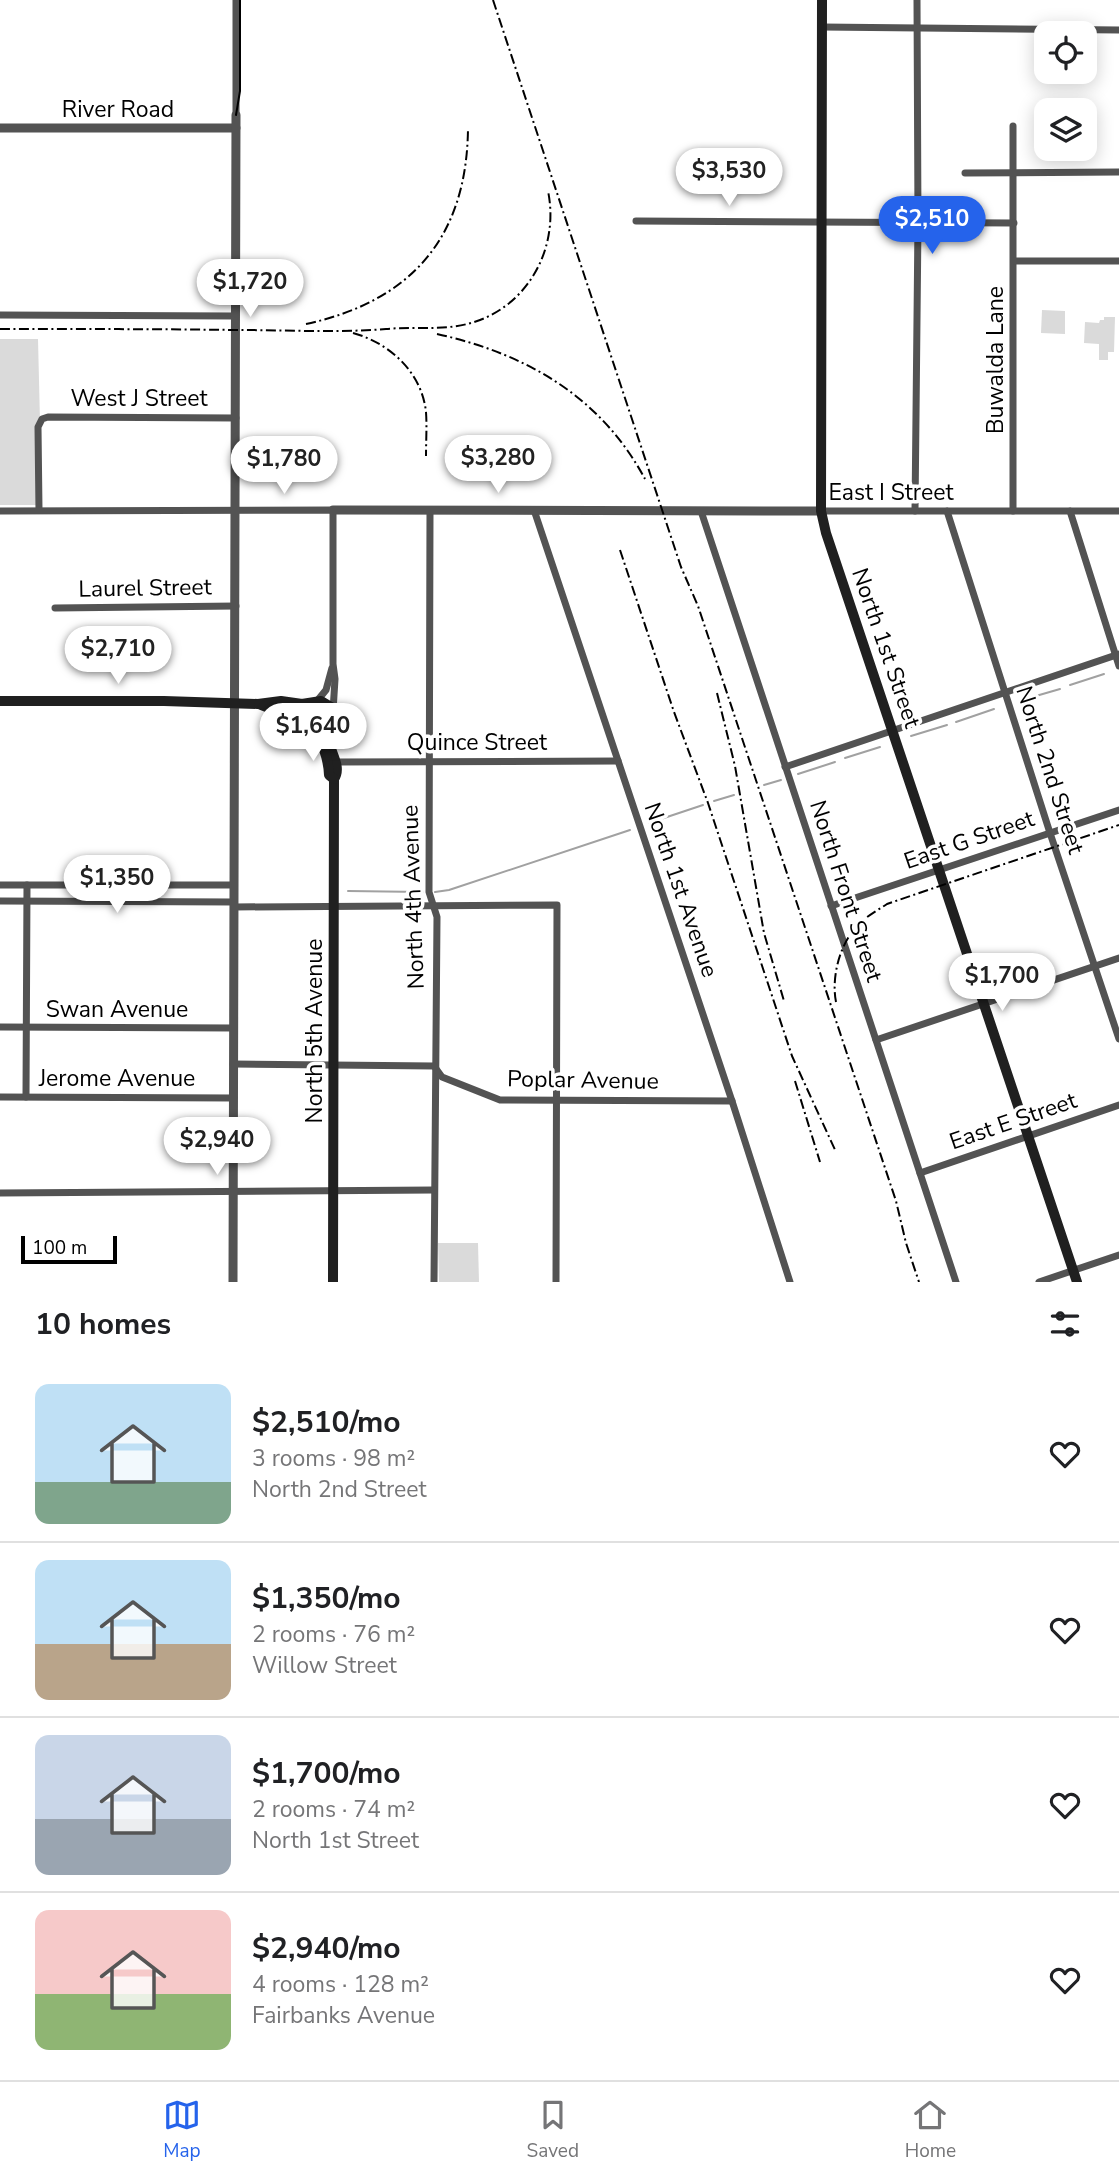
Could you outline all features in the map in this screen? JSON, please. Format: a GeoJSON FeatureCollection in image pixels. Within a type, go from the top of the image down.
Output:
{"type":"FeatureCollection","features":[{"type":"Feature","properties":{"kind":"main road","name":"North 1st Street"},"geometry":{"type":"LineString","coordinates":[[822,0],[821,511],[826,533],[1077,1282]]}},
{"type":"Feature","properties":{"kind":"main road"},"geometry":{"type":"LineString","coordinates":[[0,701],[258,704],[281,701],[325,702],[333,711],[331,724],[324,729],[308,723],[293,712],[265,708],[258,704]]}},
{"type":"Feature","properties":{"kind":"main road"},"geometry":{"type":"LineString","coordinates":[[308,723],[305,711],[314,702]]}},
{"type":"Feature","properties":{"kind":"main road","name":"North 5th Avenue"},"geometry":{"type":"LineString","coordinates":[[308,723],[321,743],[327,757],[329,775],[334,779]]}},
{"type":"Feature","properties":{"kind":"main road","name":"North 5th Avenue"},"geometry":{"type":"LineString","coordinates":[[331,724],[329,741],[337,775],[334,779],[333,1282]]}},
{"type":"Feature","properties":{"kind":"street"},"geometry":{"type":"LineString","coordinates":[[233,1282],[236,0]]}},
{"type":"Feature","properties":{"kind":"street"},"geometry":{"type":"LineString","coordinates":[[915,511],[917,0]]}},
{"type":"Feature","properties":{"kind":"street"},"geometry":{"type":"LineString","coordinates":[[821,27],[1119,30]]}},
{"type":"Feature","properties":{"kind":"street","name":"Buwalda Lane"},"geometry":{"type":"LineString","coordinates":[[1013,126],[1013,511]]}},
{"type":"Feature","properties":{"kind":"street","name":"River Road"},"geometry":{"type":"LineString","coordinates":[[0,128],[236,128]]}},
{"type":"Feature","properties":{"kind":"street"},"geometry":{"type":"LineString","coordinates":[[965,173],[1119,172]]}},
{"type":"Feature","properties":{"kind":"street"},"geometry":{"type":"LineString","coordinates":[[636,221],[1014,223]]}},
{"type":"Feature","properties":{"kind":"street"},"geometry":{"type":"LineString","coordinates":[[1014,261],[1119,261]]}},
{"type":"Feature","properties":{"kind":"street"},"geometry":{"type":"LineString","coordinates":[[0,315],[236,316]]}},
{"type":"Feature","properties":{"kind":"street","name":"West J Street"},"geometry":{"type":"LineString","coordinates":[[39,510],[38,427],[42,419],[236,418]]}},
{"type":"Feature","properties":{"kind":"street"},"geometry":{"type":"LineString","coordinates":[[0,511],[333,510],[333,711]]}},
{"type":"Feature","properties":{"kind":"street","name":"East I Street"},"geometry":{"type":"LineString","coordinates":[[333,510],[1119,511]]}},
{"type":"Feature","properties":{"kind":"street","name":"North 4th Avenue"},"geometry":{"type":"LineString","coordinates":[[430,510],[429,891],[436,917],[434,1282]]}},
{"type":"Feature","properties":{"kind":"street","name":"North 1st Avenue"},"geometry":{"type":"LineString","coordinates":[[534,510],[790,1282]]}},
{"type":"Feature","properties":{"kind":"street","name":"North Front Street"},"geometry":{"type":"LineString","coordinates":[[701,511],[956,1282]]}},
{"type":"Feature","properties":{"kind":"street","name":"North 2nd Street"},"geometry":{"type":"LineString","coordinates":[[947,511],[1119,1039]]}},
{"type":"Feature","properties":{"kind":"street"},"geometry":{"type":"LineString","coordinates":[[1070,511],[1119,666]]}},
{"type":"Feature","properties":{"kind":"street","name":"Laurel Street"},"geometry":{"type":"LineString","coordinates":[[55,608],[236,606]]}},
{"type":"Feature","properties":{"kind":"street"},"geometry":{"type":"LineString","coordinates":[[785,767],[1117,655]]}},
{"type":"Feature","properties":{"kind":"street"},"geometry":{"type":"LineString","coordinates":[[314,702],[326,690],[333,664]]}},
{"type":"Feature","properties":{"kind":"street","name":"Quince Street"},"geometry":{"type":"LineString","coordinates":[[336,762],[618,761]]}},
{"type":"Feature","properties":{"kind":"street","name":"East G Street"},"geometry":{"type":"LineString","coordinates":[[831,906],[1119,810]]}},
{"type":"Feature","properties":{"kind":"street"},"geometry":{"type":"LineString","coordinates":[[0,885],[233,885]]}},
{"type":"Feature","properties":{"kind":"street"},"geometry":{"type":"LineString","coordinates":[[26,1097],[27,885]]}},
{"type":"Feature","properties":{"kind":"street"},"geometry":{"type":"LineString","coordinates":[[0,901],[334,907],[558,905],[556,1282]]}},
{"type":"Feature","properties":{"kind":"street"},"geometry":{"type":"LineString","coordinates":[[876,1040],[1119,958]]}},
{"type":"Feature","properties":{"kind":"street","name":"Swan Avenue"},"geometry":{"type":"LineString","coordinates":[[0,1027],[234,1028]]}},
{"type":"Feature","properties":{"kind":"street"},"geometry":{"type":"LineString","coordinates":[[233,1065],[434,1066]]}},
{"type":"Feature","properties":{"kind":"street","name":"Poplar Avenue"},"geometry":{"type":"LineString","coordinates":[[434,1066],[442,1077],[500,1100],[732,1101]]}},
{"type":"Feature","properties":{"kind":"street","name":"Jerome Avenue"},"geometry":{"type":"LineString","coordinates":[[0,1097],[234,1098]]}},
{"type":"Feature","properties":{"kind":"street","name":"East E Street"},"geometry":{"type":"LineString","coordinates":[[920,1173],[1119,1105]]}},
{"type":"Feature","properties":{"kind":"street"},"geometry":{"type":"LineString","coordinates":[[0,1193],[434,1190]]}},
{"type":"Feature","properties":{"kind":"street"},"geometry":{"type":"LineString","coordinates":[[1039,1282],[1119,1255]]}},
{"type":"Feature","properties":{"kind":"shaded area"},"geometry":{"type":"Polygon","coordinates":[[[1042,310],[1065,311],[1065,334],[1041,333],[1042,310]]]}},
{"type":"Feature","properties":{"kind":"shaded area"},"geometry":{"type":"Polygon","coordinates":[[[1104,317],[1115,317],[1114,352],[1108,352],[1108,360],[1099,360],[1099,344],[1084,343],[1085,322],[1099,323],[1104,317]]]}},
{"type":"Feature","properties":{"kind":"shaded area"},"geometry":{"type":"Polygon","coordinates":[[[0,339],[38,339],[42,505],[0,505],[0,339]]]}},
{"type":"Feature","properties":{"kind":"shaded area"},"geometry":{"type":"Polygon","coordinates":[[[438,1243],[478,1243],[479,1282],[439,1282],[438,1243]]]}},
{"type":"Feature","properties":{"kind":"waterway"},"geometry":{"type":"LineString","coordinates":[[1070,685],[1104,674]]}},
{"type":"Feature","properties":{"kind":"waterway"},"geometry":{"type":"LineString","coordinates":[[1022,700],[1060,689]]}},
{"type":"Feature","properties":{"kind":"waterway"},"geometry":{"type":"LineString","coordinates":[[956,722],[994,709]]}},
{"type":"Feature","properties":{"kind":"waterway"},"geometry":{"type":"LineString","coordinates":[[911,736],[947,725]]}},
{"type":"Feature","properties":{"kind":"waterway"},"geometry":{"type":"LineString","coordinates":[[845,758],[880,747]]}},
{"type":"Feature","properties":{"kind":"waterway"},"geometry":{"type":"LineString","coordinates":[[798,774],[835,762]]}},
{"type":"Feature","properties":{"kind":"waterway"},"geometry":{"type":"LineString","coordinates":[[764,785],[781,780]]}},
{"type":"Feature","properties":{"kind":"waterway"},"geometry":{"type":"LineString","coordinates":[[714,801],[734,795]]}},
{"type":"Feature","properties":{"kind":"waterway"},"geometry":{"type":"LineString","coordinates":[[649,823],[703,805]]}},
{"type":"Feature","properties":{"kind":"waterway"},"geometry":{"type":"LineString","coordinates":[[435,892],[449,890],[630,830]]}},
{"type":"Feature","properties":{"kind":"waterway"},"geometry":{"type":"LineString","coordinates":[[348,891],[423,892]]}},
{"type":"Feature","properties":{"kind":"tram line"},"geometry":{"type":"LineString","coordinates":[[236,115],[240,91],[240,0]]}},
{"type":"Feature","properties":{"kind":"railway"},"geometry":{"type":"LineString","coordinates":[[493,0],[681,567],[698,606],[896,1201],[919,1282]]}},
{"type":"Feature","properties":{"kind":"railway"},"geometry":{"type":"LineString","coordinates":[[306,324],[376,299],[404,281],[426,258],[444,232],[457,201],[465,167],[468,128]]}},
{"type":"Feature","properties":{"kind":"railway"},"geometry":{"type":"LineString","coordinates":[[0,329],[331,331],[468,324],[498,311],[514,299],[538,268],[549,231],[548,191]]}},
{"type":"Feature","properties":{"kind":"railway"},"geometry":{"type":"LineString","coordinates":[[353,333],[391,352],[411,373],[418,385],[426,412],[426,456]]}},
{"type":"Feature","properties":{"kind":"railway"},"geometry":{"type":"LineString","coordinates":[[437,334],[501,354],[558,383],[584,402],[607,425],[645,479]]}},
{"type":"Feature","properties":{"kind":"railway"},"geometry":{"type":"LineString","coordinates":[[620,550],[792,1056],[836,1152]]}},
{"type":"Feature","properties":{"kind":"railway"},"geometry":{"type":"LineString","coordinates":[[717,693],[735,766],[764,933],[784,1001]]}},
{"type":"Feature","properties":{"kind":"railway"},"geometry":{"type":"LineString","coordinates":[[836,1002],[836,971],[847,940],[862,921],[887,904],[1119,825]]}},
{"type":"Feature","properties":{"kind":"railway"},"geometry":{"type":"LineString","coordinates":[[795,1081],[820,1162]]}}]}
